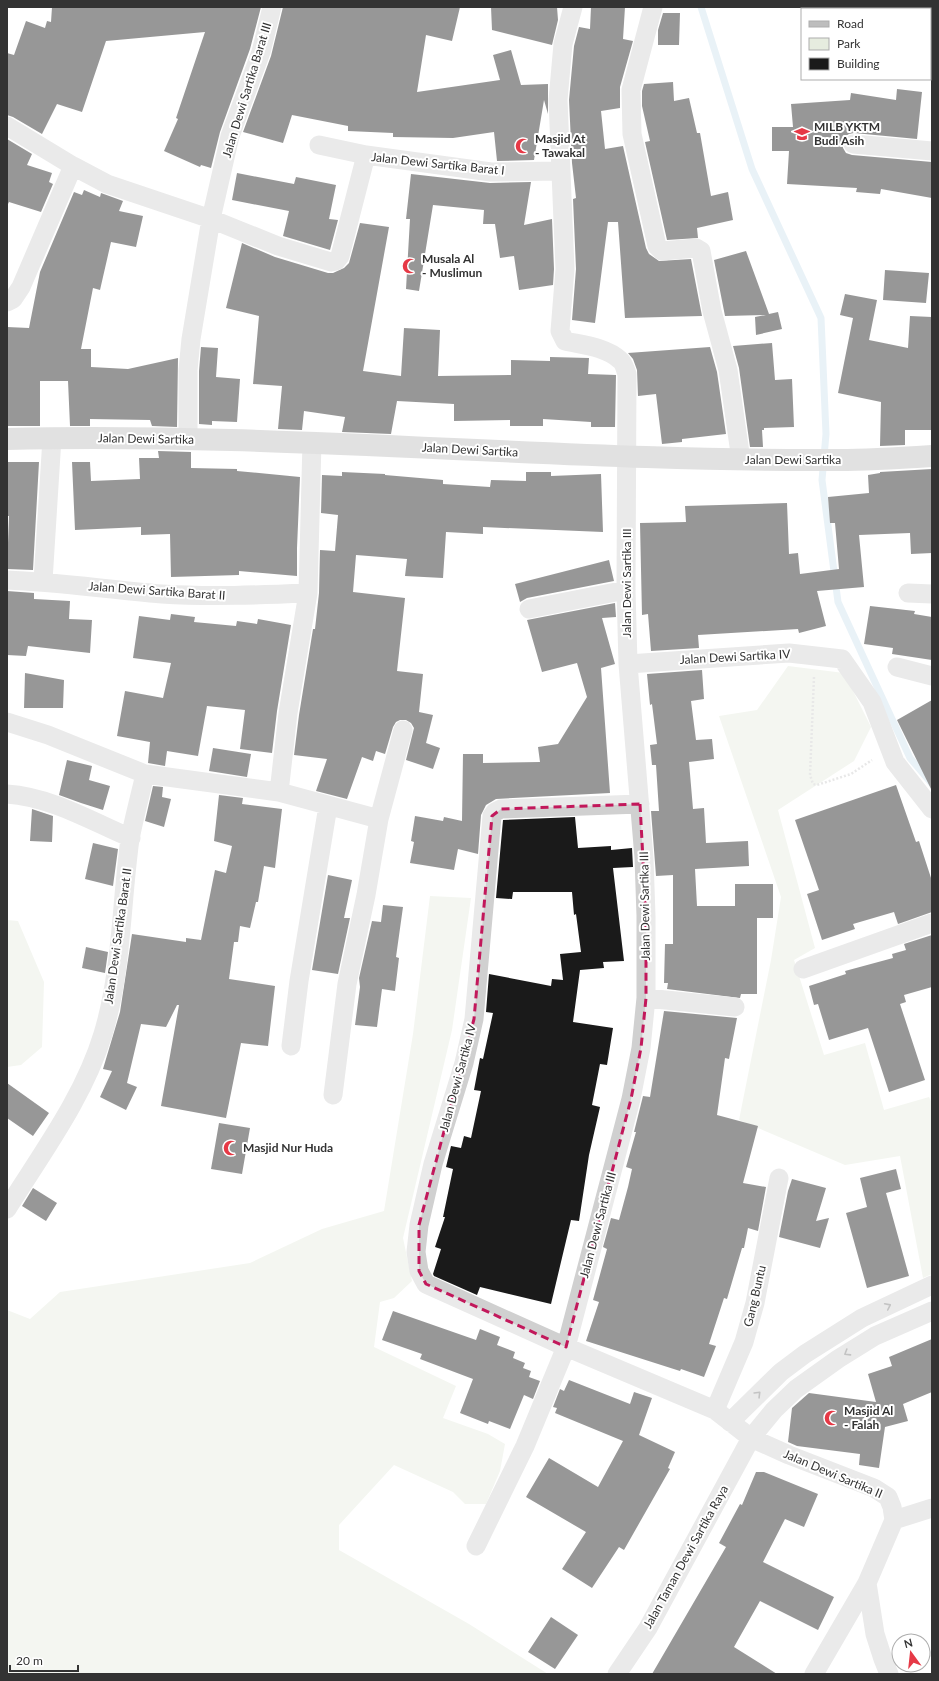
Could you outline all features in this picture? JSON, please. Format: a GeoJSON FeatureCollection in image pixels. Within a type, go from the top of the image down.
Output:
{"type":"FeatureCollection","features":[{"type":"Feature","properties":{"kind":"street","name":"Jalan Dewi Sartika Barat III"},"geometry":{"type":"LineString","coordinates":[[188,440],[188,370],[191,339],[211,220],[230,136],[261,52],[272,7]]}},
{"type":"Feature","properties":{"kind":"street"},"geometry":{"type":"LineString","coordinates":[[574,7],[563,44],[558,100],[565,269],[560,331],[565,341],[596,348],[621,360],[625,366],[627,374],[628,457]]}},
{"type":"Feature","properties":{"kind":"street"},"geometry":{"type":"LineString","coordinates":[[653,7],[630,90],[632,134],[656,246],[662,251],[696,248],[702,251],[712,312],[728,370],[741,460]]}},
{"type":"Feature","properties":{"kind":"street"},"geometry":{"type":"LineString","coordinates":[[7,126],[73,166],[107,184],[211,220]]}},
{"type":"Feature","properties":{"kind":"street"},"geometry":{"type":"LineString","coordinates":[[853,144],[932,151]]}},
{"type":"Feature","properties":{"kind":"street"},"geometry":{"type":"LineString","coordinates":[[319,145],[366,155]]}},
{"type":"Feature","properties":{"kind":"street","name":"Jalan Dewi Sartika Barat I"},"geometry":{"type":"LineString","coordinates":[[211,220],[278,246],[327,261],[336,261],[340,256],[366,155],[491,172],[561,171]]}},
{"type":"Feature","properties":{"kind":"street"},"geometry":{"type":"LineString","coordinates":[[7,302],[13,299],[21,287],[73,166]]}},
{"type":"Feature","properties":{"kind":"street"},"geometry":{"type":"LineString","coordinates":[[43,581],[52,438]]}},
{"type":"Feature","properties":{"kind":"street","name":"Jalan Dewi Sartika"},"geometry":{"type":"LineString","coordinates":[[7,439],[52,438],[312,442],[628,457],[741,460],[840,460],[932,456]]}},
{"type":"Feature","properties":{"kind":"street"},"geometry":{"type":"LineString","coordinates":[[279,792],[288,714],[308,593],[312,442]]}},
{"type":"Feature","properties":{"kind":"street","name":"Jalan Dewi Sartika III"},"geometry":{"type":"LineString","coordinates":[[476,1546],[525,1446],[566,1347],[632,1099],[641,1048],[646,998],[646,916],[644,858],[628,664],[626,590],[628,457]]}},
{"type":"Feature","properties":{"kind":"street","name":"Jalan Dewi Sartika Barat II"},"geometry":{"type":"LineString","coordinates":[[7,580],[43,581],[161,594],[224,596],[308,593]]}},
{"type":"Feature","properties":{"kind":"street"},"geometry":{"type":"LineString","coordinates":[[529,609],[626,590]]}},
{"type":"Feature","properties":{"kind":"street"},"geometry":{"type":"LineString","coordinates":[[908,593],[932,594]]}},
{"type":"Feature","properties":{"kind":"street","name":"Jalan Dewi Sartika IV"},"geometry":{"type":"LineString","coordinates":[[628,664],[789,653],[842,659],[872,702],[889,749]]}},
{"type":"Feature","properties":{"kind":"street"},"geometry":{"type":"LineString","coordinates":[[897,667],[932,676]]}},
{"type":"Feature","properties":{"kind":"street"},"geometry":{"type":"LineString","coordinates":[[7,722],[48,735],[145,774],[279,792],[379,819]]}},
{"type":"Feature","properties":{"kind":"street"},"geometry":{"type":"LineString","coordinates":[[333,1095],[347,984],[366,895],[379,819],[403,730]]}},
{"type":"Feature","properties":{"kind":"street"},"geometry":{"type":"LineString","coordinates":[[889,749],[895,762],[932,809]]}},
{"type":"Feature","properties":{"kind":"street","name":"Jalan Dewi Sartika Barat II"},"geometry":{"type":"LineString","coordinates":[[7,1208],[59,1126],[80,1088],[103,1035],[114,987],[131,838],[145,774]]}},
{"type":"Feature","properties":{"kind":"street"},"geometry":{"type":"LineString","coordinates":[[7,794],[24,795],[49,802],[131,838]]}},
{"type":"Feature","properties":{"kind":"street","name":"Jalan Dewi Sartika IV"},"geometry":{"type":"LineString","coordinates":[[566,1347],[426,1284],[419,1271],[417,1258],[419,1225],[433,1164],[464,1063],[474,1019],[492,816],[494,812],[501,809],[640,804]]}},
{"type":"Feature","properties":{"kind":"street"},"geometry":{"type":"LineString","coordinates":[[291,1046],[299,981],[328,806]]}},
{"type":"Feature","properties":{"kind":"street"},"geometry":{"type":"LineString","coordinates":[[803,969],[932,923]]}},
{"type":"Feature","properties":{"kind":"street"},"geometry":{"type":"LineString","coordinates":[[646,998],[735,1007]]}},
{"type":"Feature","properties":{"kind":"street","name":"Gang Buntu"},"geometry":{"type":"LineString","coordinates":[[715,1410],[744,1342],[755,1303],[779,1178]]}},
{"type":"Feature","properties":{"kind":"street"},"geometry":{"type":"LineString","coordinates":[[730,1422],[781,1372],[804,1354],[862,1318],[932,1285]]}},
{"type":"Feature","properties":{"kind":"street","name":"Jalan Taman Dewi Sartika Raya"},"geometry":{"type":"LineString","coordinates":[[617,1674],[648,1628],[751,1438],[774,1410],[796,1389],[838,1359],[875,1336],[932,1311]]}},
{"type":"Feature","properties":{"kind":"street"},"geometry":{"type":"LineString","coordinates":[[862,1318],[875,1336]]}},
{"type":"Feature","properties":{"kind":"street"},"geometry":{"type":"LineString","coordinates":[[566,1347],[715,1410],[751,1438]]}},
{"type":"Feature","properties":{"kind":"street","name":"Jalan Dewi Sartika II"},"geometry":{"type":"LineString","coordinates":[[751,1438],[789,1455],[874,1488],[888,1497],[892,1507],[894,1520]]}},
{"type":"Feature","properties":{"kind":"street"},"geometry":{"type":"LineString","coordinates":[[814,1674],[867,1583],[894,1520],[932,1508]]}},
{"type":"Feature","properties":{"kind":"street"},"geometry":{"type":"LineString","coordinates":[[867,1583],[875,1634],[890,1674]]}},
{"type":"Feature","properties":{"kind":"path"},"geometry":{"type":"LineString","coordinates":[[815,656],[810,775],[813,784],[817,785],[851,774],[889,749]]}},
{"type":"Feature","properties":{"kind":"highlighted area"},"geometry":{"type":"Polygon","coordinates":[[[640,804],[646,916],[646,998],[641,1048],[631,1099],[566,1347],[426,1284],[419,1271],[419,1225],[474,1019],[492,816],[501,809],[640,804]]]}},
{"type":"Feature","properties":{"kind":"green space"},"geometry":{"type":"Polygon","coordinates":[[[788,666],[844,673],[871,727],[854,761],[778,810],[815,948],[794,960],[824,1055],[865,1043],[884,1110],[929,1097],[932,1103],[932,1274],[923,1278],[900,1156],[845,1165],[739,1120],[771,960],[781,897],[719,716],[757,710],[788,666]]]}},
{"type":"Feature","properties":{"kind":"green space"},"geometry":{"type":"Polygon","coordinates":[[[430,896],[471,898],[452,1030],[403,1238],[412,1281],[394,1298],[380,1302],[374,1347],[456,1386],[443,1418],[488,1434],[505,1444],[500,1471],[486,1504],[465,1504],[453,1492],[394,1465],[339,1525],[339,1550],[469,1624],[548,1674],[7,1674],[7,1310],[30,1319],[60,1292],[250,1263],[322,1229],[384,1211],[413,1034],[430,896]]]}},
{"type":"Feature","properties":{"kind":"green space"},"geometry":{"type":"Polygon","coordinates":[[[7,920],[18,921],[44,982],[42,1047],[21,1065],[7,1067],[7,920]]]}},
{"type":"Feature","properties":{"kind":"water"},"geometry":{"type":"Polygon","coordinates":[[[820,7],[932,7],[932,56],[931,8],[820,7]]]}},
{"type":"Feature","properties":{"kind":"building"},"geometry":{"type":"Polygon","coordinates":[[[52,7],[261,7],[250,49],[220,132],[211,168],[201,165],[200,167],[164,151],[178,119],[176,118],[205,32],[106,41],[82,112],[57,104],[42,134],[7,115],[7,53],[14,55],[26,21],[45,28],[47,21],[51,22],[52,7]]]}},
{"type":"Feature","properties":{"kind":"building"},"geometry":{"type":"Polygon","coordinates":[[[283,7],[460,7],[452,41],[426,35],[417,92],[500,80],[493,55],[511,50],[521,85],[548,84],[548,114],[544,100],[534,160],[497,161],[494,132],[453,138],[393,137],[393,133],[348,131],[348,126],[292,115],[283,143],[243,132],[271,56],[283,7]]]}},
{"type":"Feature","properties":{"kind":"building"},"geometry":{"type":"Polygon","coordinates":[[[491,7],[557,7],[558,20],[552,45],[492,30],[491,7]]]}},
{"type":"Feature","properties":{"kind":"building"},"geometry":{"type":"Polygon","coordinates":[[[591,7],[625,7],[623,39],[633,41],[620,87],[620,108],[601,111],[605,149],[623,146],[646,248],[649,254],[659,261],[691,259],[702,316],[625,318],[618,222],[608,222],[595,323],[572,320],[576,269],[573,199],[576,198],[572,163],[569,100],[574,46],[579,27],[590,29],[591,7]]]}},
{"type":"Feature","properties":{"kind":"building"},"geometry":{"type":"Polygon","coordinates":[[[663,13],[680,13],[679,45],[658,45],[658,30],[663,13]]]}},
{"type":"Feature","properties":{"kind":"building"},"geometry":{"type":"Polygon","coordinates":[[[673,82],[674,101],[689,98],[697,133],[700,133],[711,196],[728,192],[733,220],[697,228],[698,238],[667,240],[645,142],[650,141],[642,106],[642,91],[644,84],[673,82]]]}},
{"type":"Feature","properties":{"kind":"building"},"geometry":{"type":"Polygon","coordinates":[[[897,89],[922,92],[917,139],[854,133],[844,137],[842,143],[843,148],[846,153],[852,155],[932,162],[932,198],[881,189],[880,194],[856,192],[857,188],[787,184],[789,151],[772,151],[772,127],[793,127],[791,104],[850,100],[851,93],[896,100],[897,89]]]}},
{"type":"Feature","properties":{"kind":"building"},"geometry":{"type":"Polygon","coordinates":[[[7,139],[32,154],[27,165],[52,173],[49,182],[53,184],[41,212],[9,202],[7,206],[7,139]]]}},
{"type":"Feature","properties":{"kind":"building"},"geometry":{"type":"Polygon","coordinates":[[[237,173],[294,184],[296,177],[336,185],[329,219],[338,220],[330,250],[283,236],[289,211],[232,200],[237,173]]]}},
{"type":"Feature","properties":{"kind":"building"},"geometry":{"type":"Polygon","coordinates":[[[411,174],[490,183],[531,182],[524,225],[552,219],[554,269],[553,285],[519,290],[514,256],[500,258],[495,224],[483,224],[484,210],[433,205],[419,291],[406,289],[410,219],[406,219],[411,174]]]}},
{"type":"Feature","properties":{"kind":"building"},"geometry":{"type":"Polygon","coordinates":[[[84,190],[100,197],[101,193],[123,201],[119,211],[143,216],[136,247],[111,242],[100,290],[93,288],[81,349],[91,349],[91,367],[128,369],[178,358],[177,427],[152,426],[150,420],[90,419],[90,426],[70,426],[68,381],[40,381],[40,426],[7,426],[7,327],[29,328],[40,272],[74,192],[82,195],[84,190]]]}},
{"type":"Feature","properties":{"kind":"building"},"geometry":{"type":"Polygon","coordinates":[[[360,223],[389,227],[363,371],[401,376],[404,328],[440,330],[438,376],[511,375],[511,360],[550,361],[550,357],[589,358],[588,374],[616,375],[615,427],[591,427],[591,422],[543,419],[543,426],[510,426],[510,420],[454,421],[454,404],[397,401],[391,434],[342,432],[345,417],[304,411],[302,430],[278,429],[282,386],[253,384],[259,316],[226,308],[242,243],[275,257],[328,273],[333,273],[344,268],[349,263],[360,223]]]}},
{"type":"Feature","properties":{"kind":"building"},"geometry":{"type":"Polygon","coordinates":[[[746,251],[769,314],[778,312],[782,329],[756,335],[755,317],[766,315],[725,316],[714,260],[746,251]]]}},
{"type":"Feature","properties":{"kind":"building"},"geometry":{"type":"Polygon","coordinates":[[[885,270],[929,273],[926,303],[883,300],[885,270]]]}},
{"type":"Feature","properties":{"kind":"building"},"geometry":{"type":"Polygon","coordinates":[[[845,294],[877,300],[869,340],[908,348],[910,316],[932,317],[932,430],[905,430],[905,445],[880,446],[881,402],[838,393],[853,318],[840,315],[845,294]]]}},
{"type":"Feature","properties":{"kind":"building"},"geometry":{"type":"Polygon","coordinates":[[[772,343],[775,380],[792,379],[794,427],[764,428],[764,430],[762,430],[763,447],[750,447],[739,368],[733,346],[772,343]]]}},
{"type":"Feature","properties":{"kind":"building"},"geometry":{"type":"Polygon","coordinates":[[[201,347],[218,348],[216,377],[240,379],[237,422],[212,421],[212,425],[199,424],[199,371],[201,347]]]}},
{"type":"Feature","properties":{"kind":"building"},"geometry":{"type":"Polygon","coordinates":[[[710,347],[717,372],[726,434],[682,439],[682,442],[662,444],[656,394],[638,396],[637,370],[633,359],[628,353],[710,347]]]}},
{"type":"Feature","properties":{"kind":"building"},"geometry":{"type":"Polygon","coordinates":[[[158,451],[191,452],[191,468],[237,469],[237,471],[300,477],[297,576],[239,571],[239,575],[171,577],[170,534],[141,535],[141,527],[75,530],[72,462],[90,462],[91,481],[140,479],[139,458],[159,458],[158,451]]]}},
{"type":"Feature","properties":{"kind":"building"},"geometry":{"type":"Polygon","coordinates":[[[7,462],[39,462],[33,570],[7,569],[9,516],[7,516],[7,462]]]}},
{"type":"Feature","properties":{"kind":"building"},"geometry":{"type":"Polygon","coordinates":[[[932,469],[932,553],[911,554],[910,533],[859,535],[864,587],[817,591],[826,626],[799,633],[798,629],[698,635],[699,648],[651,651],[648,614],[642,615],[640,523],[686,522],[685,506],[787,503],[789,554],[798,553],[800,574],[839,569],[835,523],[830,523],[828,497],[869,493],[868,475],[880,472],[932,469]]]}},
{"type":"Feature","properties":{"kind":"building"},"geometry":{"type":"Polygon","coordinates":[[[342,472],[385,474],[443,480],[443,484],[490,487],[491,480],[526,481],[526,472],[551,472],[551,476],[601,474],[603,532],[483,527],[483,534],[446,532],[443,578],[405,576],[407,559],[356,555],[353,592],[405,598],[397,671],[423,674],[419,712],[433,715],[426,743],[440,748],[433,769],[406,760],[414,728],[411,723],[406,720],[396,722],[393,727],[385,754],[376,751],[373,761],[362,757],[347,799],[316,791],[327,759],[294,755],[313,629],[315,629],[319,593],[320,550],[335,551],[338,515],[321,513],[322,475],[342,476],[342,472]]]}},
{"type":"Feature","properties":{"kind":"building"},"geometry":{"type":"Polygon","coordinates":[[[609,560],[614,581],[527,598],[520,602],[515,584],[609,560]]]}},
{"type":"Feature","properties":{"kind":"building"},"geometry":{"type":"Polygon","coordinates":[[[7,591],[34,593],[34,599],[70,601],[69,619],[92,620],[90,653],[28,646],[26,656],[7,655],[7,591]]]}},
{"type":"Feature","properties":{"kind":"building"},"geometry":{"type":"Polygon","coordinates":[[[615,603],[616,617],[602,618],[615,664],[601,668],[610,793],[496,799],[486,805],[481,815],[478,854],[458,849],[454,870],[410,863],[414,842],[411,841],[415,816],[443,821],[444,817],[462,821],[463,754],[483,754],[483,763],[540,762],[538,747],[558,744],[587,697],[577,663],[542,672],[527,620],[615,603]]]}},
{"type":"Feature","properties":{"kind":"building"},"geometry":{"type":"Polygon","coordinates":[[[870,606],[915,611],[914,614],[932,617],[932,660],[892,654],[893,648],[864,644],[870,606]]]}},
{"type":"Feature","properties":{"kind":"building"},"geometry":{"type":"Polygon","coordinates":[[[171,614],[195,617],[194,622],[236,626],[237,621],[257,624],[258,619],[291,625],[277,711],[272,753],[240,749],[245,710],[207,706],[198,756],[167,751],[165,766],[148,763],[150,742],[117,736],[125,691],[163,698],[171,663],[133,658],[139,616],[170,620],[171,614]]]}},
{"type":"Feature","properties":{"kind":"building"},"geometry":{"type":"Polygon","coordinates":[[[702,670],[704,699],[691,701],[696,740],[712,739],[714,759],[689,762],[693,809],[704,808],[706,843],[748,841],[749,866],[695,869],[697,906],[735,906],[735,884],[773,884],[773,918],[757,918],[757,994],[741,994],[740,998],[667,989],[668,983],[664,983],[665,944],[673,944],[673,875],[656,876],[651,811],[659,811],[656,765],[652,765],[650,745],[657,744],[652,704],[650,705],[647,674],[702,670]]]}},
{"type":"Feature","properties":{"kind":"building"},"geometry":{"type":"Polygon","coordinates":[[[25,673],[64,680],[63,708],[24,708],[25,673]]]}},
{"type":"Feature","properties":{"kind":"building"},"geometry":{"type":"Polygon","coordinates":[[[932,700],[932,791],[897,720],[932,700]]]}},
{"type":"Feature","properties":{"kind":"building"},"geometry":{"type":"Polygon","coordinates":[[[213,748],[251,754],[247,777],[209,771],[213,748]]]}},
{"type":"Feature","properties":{"kind":"building"},"geometry":{"type":"Polygon","coordinates":[[[67,760],[92,766],[89,780],[110,786],[103,810],[59,795],[67,760]]]}},
{"type":"Feature","properties":{"kind":"building"},"geometry":{"type":"Polygon","coordinates":[[[896,785],[916,842],[919,841],[932,881],[932,912],[898,924],[894,912],[853,924],[855,929],[822,940],[807,894],[819,890],[795,820],[896,785]]]}},
{"type":"Feature","properties":{"kind":"building"},"geometry":{"type":"Polygon","coordinates":[[[153,786],[163,787],[162,797],[171,799],[164,827],[145,821],[153,786]]]}},
{"type":"Feature","properties":{"kind":"building"},"geometry":{"type":"Polygon","coordinates":[[[219,795],[243,798],[242,804],[282,809],[275,868],[264,866],[258,902],[256,902],[250,928],[240,926],[238,942],[234,942],[229,979],[275,986],[268,1046],[241,1043],[226,1118],[161,1106],[179,1005],[177,1005],[166,1027],[141,1024],[127,1083],[137,1087],[126,1110],[100,1097],[112,1071],[103,1069],[120,1012],[132,934],[186,942],[186,938],[201,940],[215,870],[226,873],[232,846],[214,841],[219,795]]]}},
{"type":"Feature","properties":{"kind":"building"},"geometry":{"type":"Polygon","coordinates":[[[32,809],[53,816],[52,842],[30,841],[32,809]]]}},
{"type":"Feature","properties":{"kind":"building"},"geometry":{"type":"Polygon","coordinates":[[[575,817],[578,848],[611,846],[611,850],[632,848],[633,867],[613,868],[624,961],[603,962],[604,968],[580,970],[573,1022],[613,1028],[607,1065],[600,1064],[592,1105],[600,1107],[589,1155],[579,1221],[571,1220],[551,1304],[480,1287],[477,1295],[434,1276],[433,1274],[441,1249],[435,1247],[445,1217],[443,1217],[453,1169],[446,1167],[451,1146],[461,1148],[464,1136],[471,1138],[481,1091],[474,1090],[480,1058],[483,1059],[493,1013],[486,1012],[489,974],[551,986],[552,979],[563,980],[560,954],[581,952],[576,914],[574,915],[572,892],[513,892],[512,899],[496,898],[503,820],[575,817]]]}},
{"type":"Feature","properties":{"kind":"building"},"geometry":{"type":"Polygon","coordinates":[[[93,843],[118,849],[113,886],[85,879],[93,843]]]}},
{"type":"Feature","properties":{"kind":"building"},"geometry":{"type":"Polygon","coordinates":[[[328,875],[352,880],[344,918],[350,918],[338,974],[312,970],[328,875]]]}},
{"type":"Feature","properties":{"kind":"building"},"geometry":{"type":"Polygon","coordinates":[[[383,905],[403,907],[396,957],[399,958],[395,991],[382,989],[377,1027],[355,1025],[360,987],[359,978],[372,921],[381,922],[383,905]]]}},
{"type":"Feature","properties":{"kind":"building"},"geometry":{"type":"Polygon","coordinates":[[[932,935],[932,987],[904,995],[906,1002],[900,1004],[925,1080],[889,1092],[868,1028],[829,1040],[818,1004],[814,1005],[809,986],[846,974],[845,971],[893,958],[892,954],[906,950],[904,944],[932,935]]]}},
{"type":"Feature","properties":{"kind":"building"},"geometry":{"type":"Polygon","coordinates":[[[86,947],[108,952],[105,973],[82,968],[86,947]]]}},
{"type":"Feature","properties":{"kind":"building"},"geometry":{"type":"Polygon","coordinates":[[[664,1011],[737,1018],[729,1059],[725,1058],[717,1115],[758,1126],[743,1183],[766,1187],[758,1231],[748,1228],[744,1248],[742,1248],[727,1299],[724,1298],[709,1344],[716,1346],[704,1377],[681,1369],[680,1371],[586,1341],[599,1302],[593,1300],[607,1249],[603,1247],[611,1218],[619,1220],[632,1169],[626,1167],[636,1132],[634,1132],[643,1096],[650,1097],[664,1011]]]}},
{"type":"Feature","properties":{"kind":"building"},"geometry":{"type":"Polygon","coordinates":[[[7,1083],[49,1113],[33,1136],[7,1118],[7,1083]]]}},
{"type":"Feature","properties":{"kind":"building","name":"Masjid Nur Huda"},"geometry":{"type":"Polygon","coordinates":[[[219,1123],[250,1128],[242,1174],[211,1169],[219,1123]]]}},
{"type":"Feature","properties":{"kind":"building"},"geometry":{"type":"Polygon","coordinates":[[[896,1169],[901,1189],[886,1193],[909,1276],[867,1288],[846,1213],[867,1207],[860,1178],[896,1169]]]}},
{"type":"Feature","properties":{"kind":"building"},"geometry":{"type":"Polygon","coordinates":[[[792,1179],[826,1188],[816,1221],[829,1218],[820,1248],[779,1237],[788,1191],[792,1179]]]}},
{"type":"Feature","properties":{"kind":"building"},"geometry":{"type":"Polygon","coordinates":[[[33,1188],[57,1203],[46,1221],[22,1206],[33,1188]]]}},
{"type":"Feature","properties":{"kind":"building"},"geometry":{"type":"Polygon","coordinates":[[[393,1311],[476,1340],[480,1329],[500,1337],[497,1345],[515,1352],[513,1358],[525,1363],[523,1368],[531,1371],[529,1377],[540,1381],[533,1399],[524,1395],[510,1429],[489,1421],[488,1424],[460,1413],[473,1379],[420,1359],[422,1354],[382,1340],[393,1311]]]}},
{"type":"Feature","properties":{"kind":"building"},"geometry":{"type":"Polygon","coordinates":[[[932,1339],[932,1392],[903,1404],[908,1421],[885,1427],[879,1468],[859,1465],[860,1454],[797,1446],[788,1442],[792,1408],[809,1393],[876,1402],[868,1374],[892,1366],[889,1357],[932,1339]]]}},
{"type":"Feature","properties":{"kind":"building"},"geometry":{"type":"Polygon","coordinates":[[[569,1380],[630,1404],[634,1392],[652,1398],[639,1435],[675,1452],[668,1468],[670,1469],[624,1550],[619,1547],[592,1588],[562,1569],[586,1532],[526,1497],[549,1458],[598,1487],[623,1441],[555,1413],[557,1408],[553,1407],[560,1389],[564,1391],[569,1380]]]}},
{"type":"Feature","properties":{"kind":"building"},"geometry":{"type":"Polygon","coordinates":[[[756,1472],[764,1472],[818,1494],[804,1527],[785,1519],[763,1562],[834,1597],[818,1630],[760,1601],[734,1647],[777,1674],[652,1674],[726,1547],[719,1543],[740,1504],[742,1505],[756,1472]]]}},
{"type":"Feature","properties":{"kind":"building"},"geometry":{"type":"Polygon","coordinates":[[[551,1617],[578,1635],[555,1669],[528,1652],[551,1617]]]}},
{"type":"Feature","properties":{"kind":"waterway"},"geometry":{"type":"LineString","coordinates":[[701,7],[752,169],[821,318],[826,434],[822,480],[838,602],[910,758],[932,784]]}},
{"type":"Feature","properties":{"kind":"place","name":"MILB YKTM Budi Asih"},"geometry":{"type":"Point","coordinates":[802,134]}},
{"type":"Feature","properties":{"kind":"place","name":"Masjid At - Tawakal"},"geometry":{"type":"Point","coordinates":[523,146]}},
{"type":"Feature","properties":{"kind":"place","name":"Musala Al - Muslimun"},"geometry":{"type":"Point","coordinates":[410,266]}},
{"type":"Feature","properties":{"kind":"place","name":"Masjid Nur Huda"},"geometry":{"type":"Point","coordinates":[231,1148]}},
{"type":"Feature","properties":{"kind":"place","name":"Masjid Al - Falah"},"geometry":{"type":"Point","coordinates":[832,1418]}}]}
